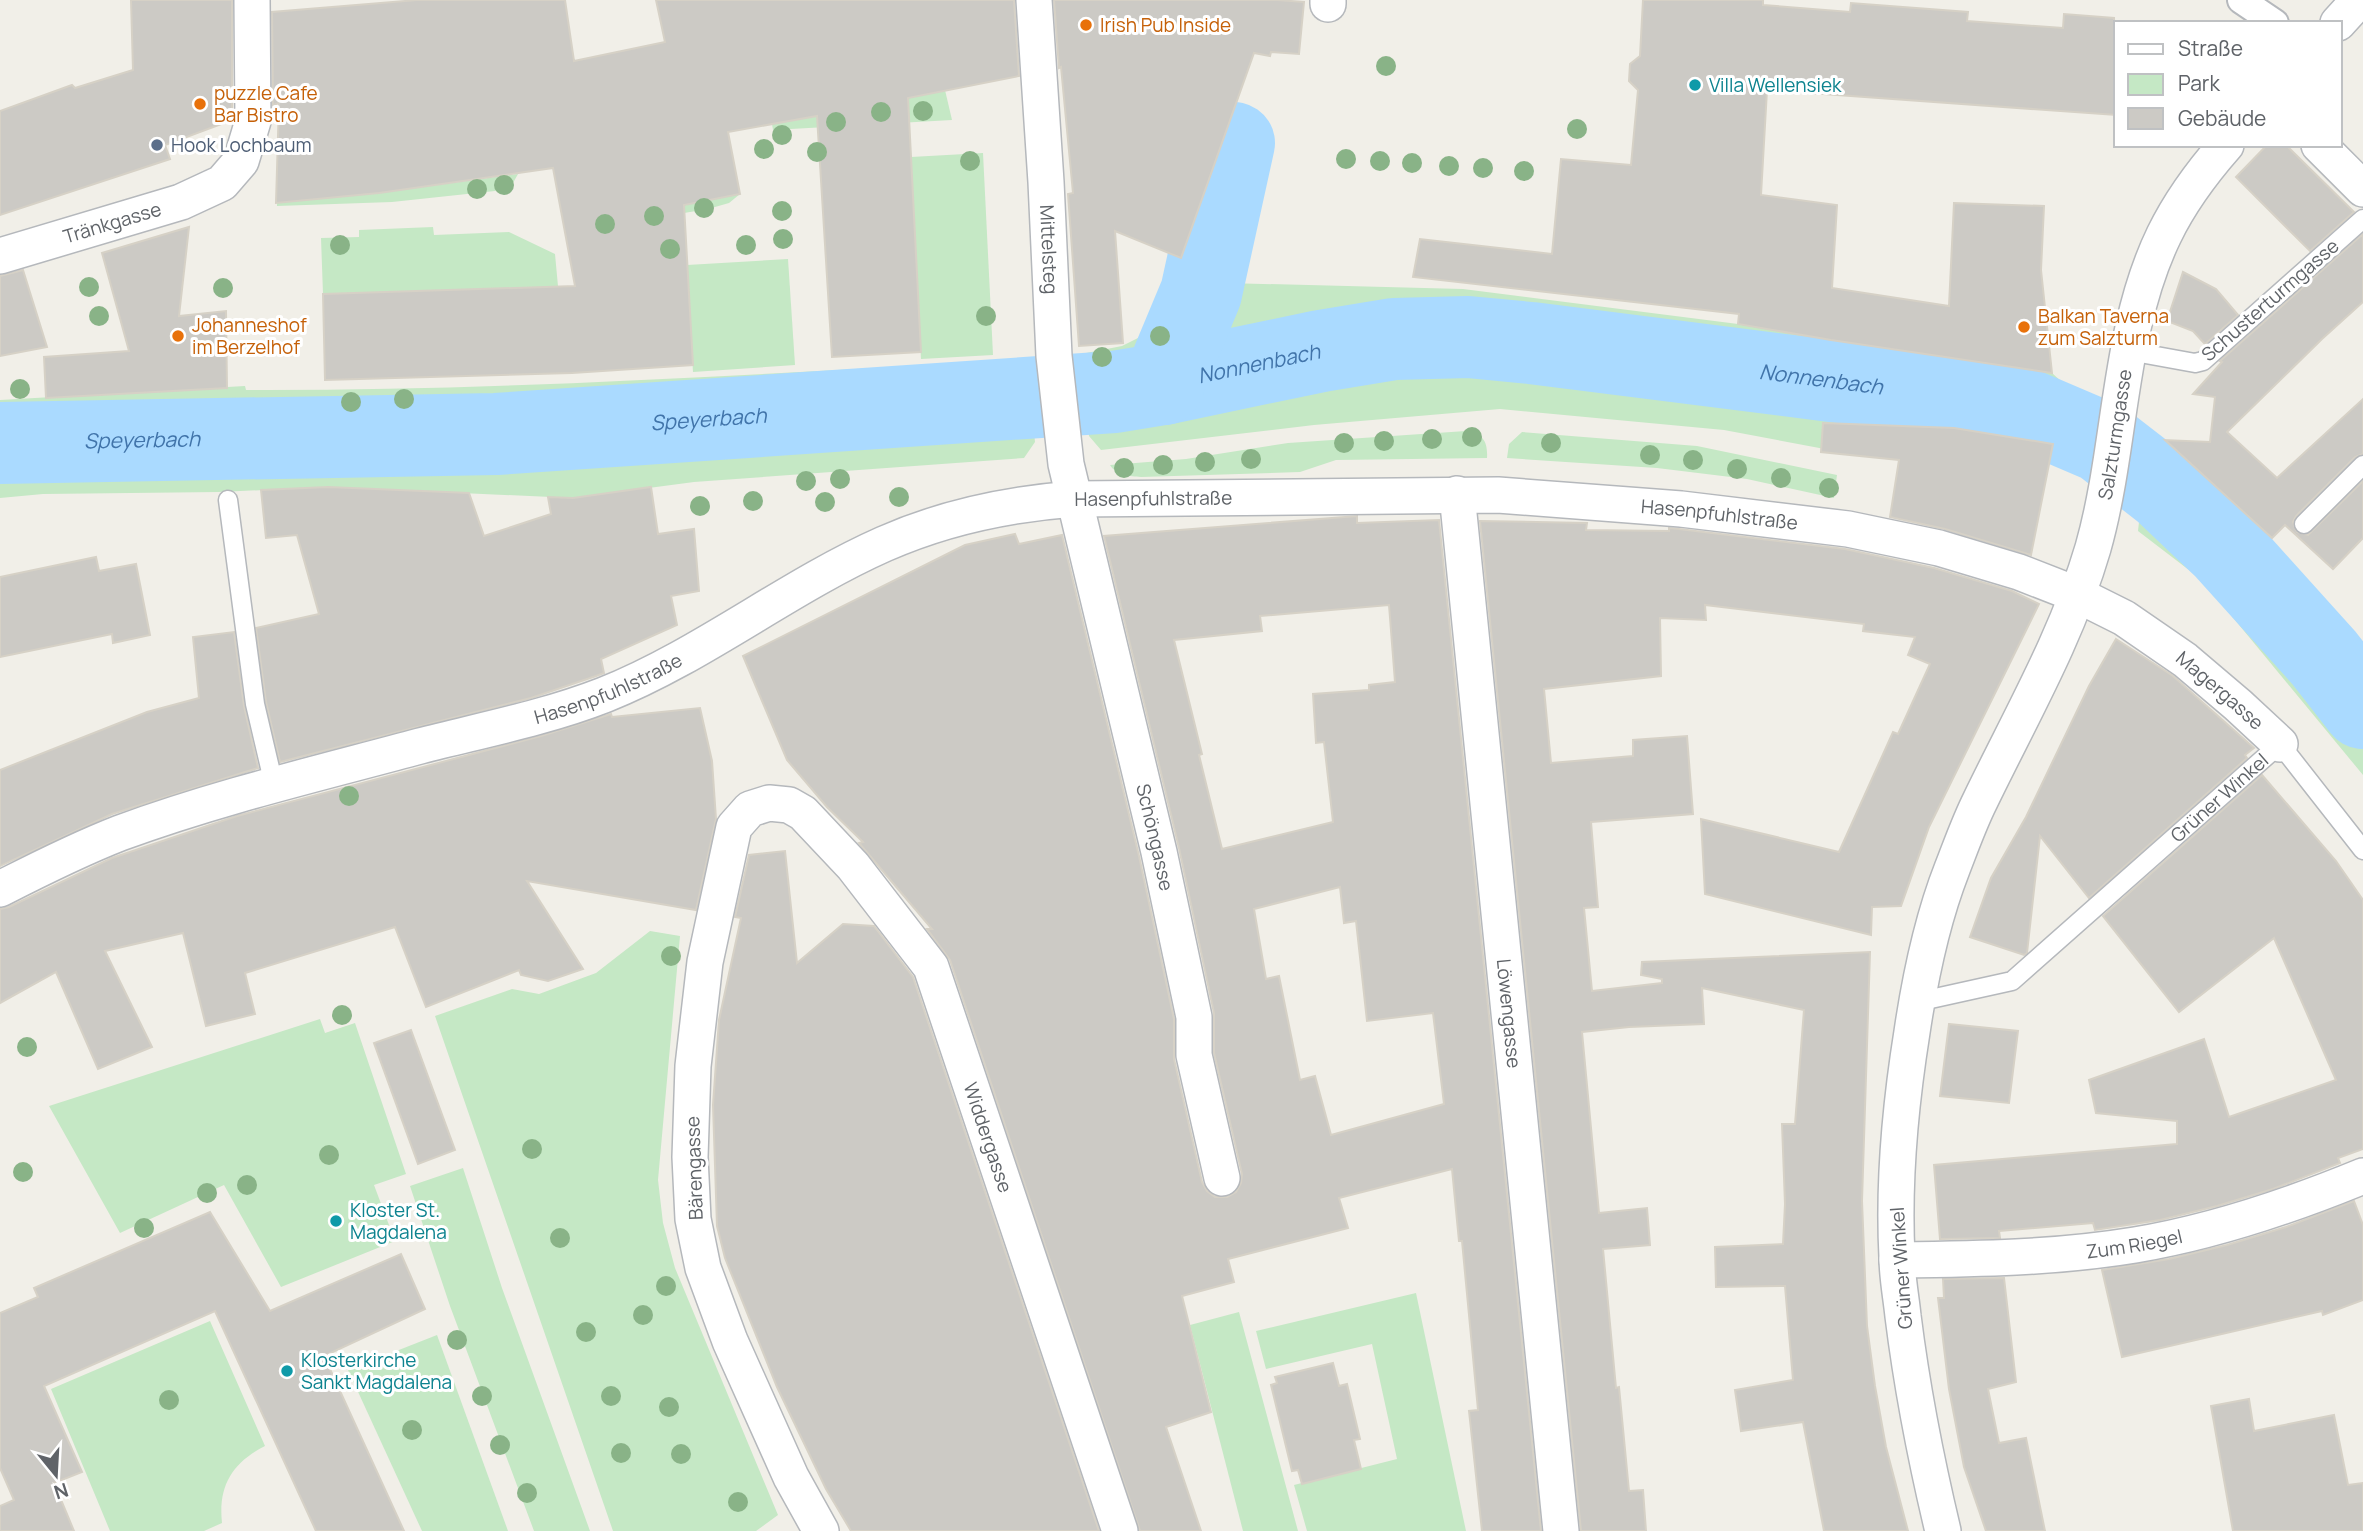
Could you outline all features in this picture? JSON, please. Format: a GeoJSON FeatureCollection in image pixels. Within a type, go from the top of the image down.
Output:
{"type":"FeatureCollection","features":[{"type":"Feature","properties":{"kind":"street","name":"Tränkgasse"},"geometry":{"type":"LineString","coordinates":[[0,256],[181,202],[222,183],[242,161],[253,121],[252,0]]}},
{"type":"Feature","properties":{"kind":"street","name":"Mittelsteg"},"geometry":{"type":"LineString","coordinates":[[1034,0],[1054,356],[1065,454],[1074,499]]}},
{"type":"Feature","properties":{"kind":"street"},"geometry":{"type":"LineString","coordinates":[[2241,0],[2272,21]]}},
{"type":"Feature","properties":{"kind":"street"},"geometry":{"type":"LineString","coordinates":[[2340,21],[2359,0]]}},
{"type":"Feature","properties":{"kind":"street","name":"Salzturmgasse"},"geometry":{"type":"LineString","coordinates":[[2078,594],[2107,491],[2129,351],[2150,272],[2165,234],[2208,165],[2225,147]]}},
{"type":"Feature","properties":{"kind":"street"},"geometry":{"type":"LineString","coordinates":[[2321,147],[2363,188]]}},
{"type":"Feature","properties":{"kind":"street","name":"Hasenpfuhlstraße"},"geometry":{"type":"LineString","coordinates":[[0,890],[56,861],[120,833],[274,785],[555,712],[605,694],[650,673],[883,544],[969,514],[1019,503],[1074,499],[1457,494],[1681,509],[1848,529],[1939,548],[2019,572],[2078,594]]}},
{"type":"Feature","properties":{"kind":"street","name":"Löwengasse"},"geometry":{"type":"LineString","coordinates":[[1457,494],[1561,1531]]}},
{"type":"Feature","properties":{"kind":"street","name":"Schöngasse"},"geometry":{"type":"LineString","coordinates":[[1074,499],[1159,852],[1194,1017],[1194,1055],[1222,1178]]}},
{"type":"Feature","properties":{"kind":"street","name":"Magergasse"},"geometry":{"type":"LineString","coordinates":[[2078,594],[2124,618],[2185,660],[2280,744]]}},
{"type":"Feature","properties":{"kind":"street","name":"Grüner Winkel"},"geometry":{"type":"LineString","coordinates":[[1943,1531],[1925,1458],[1909,1366],[1897,1261],[1896,1181],[1902,1094],[1917,1002],[1950,875],[1978,805],[2040,681],[2078,594]]}},
{"type":"Feature","properties":{"kind":"street","name":"Bärengasse"},"geometry":{"type":"LineString","coordinates":[[769,803],[750,809],[734,827],[705,962],[692,1092],[690,1157],[693,1219],[703,1268],[730,1341],[791,1477],[821,1531]]}},
{"type":"Feature","properties":{"kind":"street","name":"Widdergasse"},"geometry":{"type":"LineString","coordinates":[[769,803],[789,805],[803,813],[853,866],[931,967],[1120,1531]]}},
{"type":"Feature","properties":{"kind":"street","name":"Zum Riegel"},"geometry":{"type":"LineString","coordinates":[[1897,1261],[2038,1256],[2136,1245],[2197,1232],[2260,1214],[2363,1176]]}},
{"type":"Feature","properties":{"kind":"lane","name":"Schusterturmgasse"},"geometry":{"type":"LineString","coordinates":[[2129,351],[2196,363],[2203,360],[2363,219]]}},
{"type":"Feature","properties":{"kind":"lane"},"geometry":{"type":"LineString","coordinates":[[2304,524],[2363,465]]}},
{"type":"Feature","properties":{"kind":"lane"},"geometry":{"type":"LineString","coordinates":[[228,500],[254,704],[274,785]]}},
{"type":"Feature","properties":{"kind":"lane","name":"Magergasse"},"geometry":{"type":"LineString","coordinates":[[2280,744],[2363,850]]}},
{"type":"Feature","properties":{"kind":"lane","name":"Grüner Winkel"},"geometry":{"type":"LineString","coordinates":[[1917,1002],[2012,981],[2280,744]]}},
{"type":"Feature","properties":{"kind":"green space"},"geometry":{"type":"Polygon","coordinates":[[[945,90],[952,120],[773,130],[772,124],[945,90]]]}},
{"type":"Feature","properties":{"kind":"green space"},"geometry":{"type":"Polygon","coordinates":[[[983,153],[993,355],[921,359],[911,157],[983,153]]]}},
{"type":"Feature","properties":{"kind":"green space"},"geometry":{"type":"Polygon","coordinates":[[[518,174],[513,183],[495,191],[392,202],[277,206],[277,203],[379,193],[518,174]]]}},
{"type":"Feature","properties":{"kind":"green space"},"geometry":{"type":"Polygon","coordinates":[[[740,194],[729,203],[708,209],[570,232],[564,228],[740,194]]]}},
{"type":"Feature","properties":{"kind":"green space"},"geometry":{"type":"Polygon","coordinates":[[[433,227],[434,235],[509,232],[555,254],[566,372],[554,374],[551,287],[323,294],[321,238],[359,237],[359,230],[433,227]]]}},
{"type":"Feature","properties":{"kind":"green space"},"geometry":{"type":"Polygon","coordinates":[[[788,259],[795,365],[693,372],[687,265],[788,259]]]}},
{"type":"Feature","properties":{"kind":"green space"},"geometry":{"type":"Polygon","coordinates":[[[1226,283],[1463,289],[1738,324],[2052,373],[2083,401],[2072,468],[2053,444],[1959,429],[1862,456],[1724,430],[1500,409],[1314,425],[1101,450],[1089,436],[1081,354],[1122,346],[1146,334],[1165,298],[1226,283]]]}},
{"type":"Feature","properties":{"kind":"green space"},"geometry":{"type":"Polygon","coordinates":[[[1027,360],[1035,442],[1024,458],[694,482],[573,498],[330,487],[219,492],[43,494],[0,498],[0,400],[245,386],[246,390],[441,388],[1027,360]]]}},
{"type":"Feature","properties":{"kind":"green space"},"geometry":{"type":"Polygon","coordinates":[[[1466,431],[1483,439],[1487,447],[1487,458],[1336,460],[1300,472],[1141,477],[1120,473],[1110,465],[1186,459],[1288,443],[1466,431]]]}},
{"type":"Feature","properties":{"kind":"green space"},"geometry":{"type":"Polygon","coordinates":[[[1522,432],[1697,446],[1837,475],[1834,498],[1747,479],[1657,468],[1507,458],[1509,444],[1522,432]]]}},
{"type":"Feature","properties":{"kind":"green space"},"geometry":{"type":"Polygon","coordinates":[[[2148,442],[2290,583],[2363,664],[2363,775],[2202,580],[2138,531],[2148,442]]]}},
{"type":"Feature","properties":{"kind":"green space"},"geometry":{"type":"Polygon","coordinates":[[[650,931],[680,936],[658,1180],[663,1223],[675,1268],[778,1515],[756,1531],[613,1531],[435,1016],[512,989],[539,994],[596,973],[650,931]]]}},
{"type":"Feature","properties":{"kind":"green space"},"geometry":{"type":"Polygon","coordinates":[[[320,1019],[325,1033],[355,1023],[406,1174],[374,1185],[395,1241],[281,1287],[224,1185],[120,1233],[49,1106],[320,1019]]]}},
{"type":"Feature","properties":{"kind":"green space"},"geometry":{"type":"Polygon","coordinates":[[[463,1168],[502,1288],[590,1531],[534,1531],[450,1306],[410,1186],[463,1168]]]}},
{"type":"Feature","properties":{"kind":"green space"},"geometry":{"type":"Polygon","coordinates":[[[1416,1293],[1466,1531],[1307,1531],[1294,1485],[1397,1459],[1372,1344],[1266,1369],[1256,1331],[1416,1293]]]}},
{"type":"Feature","properties":{"kind":"green space"},"geometry":{"type":"Polygon","coordinates":[[[1239,1312],[1298,1531],[1243,1531],[1190,1325],[1239,1312]]]}},
{"type":"Feature","properties":{"kind":"green space"},"geometry":{"type":"Polygon","coordinates":[[[210,1321],[265,1446],[244,1460],[230,1477],[222,1498],[222,1523],[204,1531],[110,1531],[51,1389],[210,1321]]]}},
{"type":"Feature","properties":{"kind":"green space"},"geometry":{"type":"Polygon","coordinates":[[[437,1335],[508,1531],[422,1531],[348,1370],[437,1335]]]}},
{"type":"Feature","properties":{"kind":"building"},"geometry":{"type":"Polygon","coordinates":[[[131,0],[232,0],[232,120],[165,145],[170,159],[0,215],[0,111],[72,85],[75,88],[133,70],[131,0]]]}},
{"type":"Feature","properties":{"kind":"building"},"geometry":{"type":"Polygon","coordinates":[[[417,0],[565,0],[574,61],[665,42],[656,0],[1014,0],[1019,76],[908,98],[921,352],[832,357],[817,116],[728,132],[740,194],[684,205],[693,365],[572,373],[325,380],[323,294],[575,286],[553,168],[379,193],[276,203],[279,103],[273,105],[272,12],[417,0]]]}},
{"type":"Feature","properties":{"kind":"building"},"geometry":{"type":"Polygon","coordinates":[[[1054,0],[1304,2],[1299,54],[1271,52],[1270,56],[1254,53],[1181,258],[1115,231],[1123,343],[1079,346],[1068,194],[1073,193],[1054,0]]]}},
{"type":"Feature","properties":{"kind":"building"},"geometry":{"type":"Polygon","coordinates":[[[1643,0],[1763,0],[1763,5],[1850,12],[1851,3],[1968,12],[1967,21],[2063,28],[2064,14],[2114,18],[2114,115],[1767,90],[1761,195],[1837,205],[1832,288],[1949,306],[1954,203],[2044,206],[2041,270],[2052,373],[1738,324],[1739,314],[1413,277],[1420,239],[1552,254],[1561,159],[1631,165],[1638,90],[1629,81],[1630,64],[1640,56],[1643,0]]]}},
{"type":"Feature","properties":{"kind":"building"},"geometry":{"type":"Polygon","coordinates":[[[2265,147],[2288,147],[2354,212],[2310,251],[2236,177],[2265,147]]]}},
{"type":"Feature","properties":{"kind":"building"},"geometry":{"type":"Polygon","coordinates":[[[189,227],[179,316],[226,311],[227,388],[46,398],[44,357],[129,351],[102,253],[189,227]]]}},
{"type":"Feature","properties":{"kind":"building"},"geometry":{"type":"Polygon","coordinates":[[[2363,234],[2363,302],[2227,432],[2277,478],[2363,399],[2363,454],[2355,457],[2293,522],[2297,532],[2308,535],[2363,481],[2363,538],[2333,569],[2285,525],[2272,538],[2165,440],[2210,442],[2215,397],[2193,394],[2222,362],[2220,361],[2363,234]]]}},
{"type":"Feature","properties":{"kind":"building"},"geometry":{"type":"Polygon","coordinates":[[[23,270],[47,347],[0,356],[0,276],[23,270]]]}},
{"type":"Feature","properties":{"kind":"building"},"geometry":{"type":"Polygon","coordinates":[[[2183,272],[2216,289],[2238,315],[2205,344],[2193,331],[2167,321],[2183,272]]]}},
{"type":"Feature","properties":{"kind":"building"},"geometry":{"type":"Polygon","coordinates":[[[1823,423],[1954,428],[2053,444],[2031,555],[1945,529],[1890,517],[1899,460],[1821,452],[1823,423]]]}},
{"type":"Feature","properties":{"kind":"building"},"geometry":{"type":"Polygon","coordinates":[[[328,487],[469,493],[484,536],[551,514],[548,497],[573,498],[651,487],[658,534],[694,529],[699,591],[671,596],[677,625],[601,659],[604,673],[531,698],[280,762],[266,702],[256,628],[319,614],[297,535],[266,538],[261,490],[328,487]]]}},
{"type":"Feature","properties":{"kind":"building"},"geometry":{"type":"Polygon","coordinates":[[[1357,516],[1357,523],[1439,520],[1541,1531],[1482,1531],[1469,1411],[1478,1410],[1462,1241],[1459,1241],[1452,1169],[1339,1198],[1348,1228],[1228,1259],[1234,1282],[1182,1296],[1211,1412],[1166,1427],[1201,1531],[1140,1531],[950,960],[927,929],[932,929],[859,843],[863,842],[827,807],[787,760],[743,656],[965,545],[1015,534],[1019,544],[1062,535],[1139,856],[1174,1019],[1174,1059],[1202,1182],[1207,1191],[1215,1197],[1227,1197],[1236,1192],[1242,1174],[1214,1053],[1214,1013],[1179,848],[1104,536],[1357,516]],[[1389,605],[1260,616],[1262,631],[1174,640],[1222,849],[1333,822],[1324,742],[1316,743],[1313,694],[1369,690],[1369,685],[1395,682],[1389,605]],[[1340,887],[1254,909],[1266,979],[1279,976],[1300,1080],[1315,1076],[1331,1135],[1444,1104],[1433,1013],[1367,1021],[1356,921],[1344,923],[1340,887]]]}},
{"type":"Feature","properties":{"kind":"building"},"geometry":{"type":"Polygon","coordinates":[[[1480,521],[1587,523],[1586,530],[1669,531],[1669,528],[1845,549],[1934,568],[2012,591],[2039,604],[1929,827],[1901,906],[1872,907],[1871,935],[1705,894],[1701,819],[1839,852],[1893,732],[1898,734],[1930,664],[1908,655],[1915,637],[1863,631],[1864,624],[1705,605],[1706,620],[1660,618],[1661,676],[1544,689],[1551,763],[1633,756],[1633,740],[1687,736],[1693,814],[1591,822],[1598,907],[1584,908],[1592,991],[1662,983],[1662,979],[1641,975],[1642,962],[1870,952],[1862,1201],[1867,1326],[1886,1447],[1908,1531],[1824,1531],[1803,1422],[1741,1431],[1735,1390],[1793,1380],[1785,1286],[1716,1287],[1715,1247],[1783,1244],[1785,1204],[1782,1124],[1795,1124],[1804,1010],[1702,988],[1704,1024],[1582,1032],[1599,1213],[1647,1208],[1650,1245],[1603,1249],[1629,1491],[1643,1490],[1646,1531],[1581,1531],[1480,521]]]}},
{"type":"Feature","properties":{"kind":"building"},"geometry":{"type":"Polygon","coordinates":[[[96,557],[99,571],[136,564],[150,635],[113,643],[112,634],[0,657],[0,577],[96,557]]]}},
{"type":"Feature","properties":{"kind":"building"},"geometry":{"type":"Polygon","coordinates":[[[234,632],[244,706],[258,768],[112,814],[0,866],[0,770],[147,712],[199,698],[193,637],[234,632]]]}},
{"type":"Feature","properties":{"kind":"building"},"geometry":{"type":"Polygon","coordinates":[[[2116,639],[2173,676],[2254,748],[2245,755],[2247,758],[2089,898],[2040,836],[2027,953],[2024,955],[1970,937],[1991,878],[2026,817],[2089,686],[2116,639]]]}},
{"type":"Feature","properties":{"kind":"building"},"geometry":{"type":"Polygon","coordinates":[[[700,708],[712,761],[716,819],[696,910],[527,881],[583,969],[548,981],[521,975],[519,970],[426,1007],[395,927],[245,973],[255,1014],[206,1026],[183,933],[105,951],[152,1047],[98,1069],[56,972],[0,1003],[0,909],[112,858],[237,816],[541,736],[611,714],[612,717],[700,708]]]}},
{"type":"Feature","properties":{"kind":"building"},"geometry":{"type":"Polygon","coordinates":[[[2262,775],[2336,861],[2363,900],[2363,1149],[2338,1158],[2340,1163],[2273,1189],[2160,1220],[2095,1230],[2093,1223],[1999,1231],[2000,1238],[1940,1239],[1934,1165],[2177,1144],[2177,1121],[2096,1113],[2089,1080],[2204,1039],[2229,1117],[2336,1080],[2274,938],[2179,1012],[2103,916],[2262,775]]]}},
{"type":"Feature","properties":{"kind":"building"},"geometry":{"type":"Polygon","coordinates":[[[785,851],[797,963],[843,924],[874,926],[913,977],[1099,1531],[851,1531],[826,1489],[777,1387],[725,1258],[717,1226],[713,1105],[719,1020],[741,918],[735,917],[749,855],[785,851]]]}},
{"type":"Feature","properties":{"kind":"building"},"geometry":{"type":"Polygon","coordinates":[[[1949,1024],[2018,1031],[2009,1103],[1940,1096],[1949,1024]]]}},
{"type":"Feature","properties":{"kind":"building"},"geometry":{"type":"Polygon","coordinates":[[[411,1030],[455,1150],[418,1164],[374,1043],[411,1030]]]}},
{"type":"Feature","properties":{"kind":"building"},"geometry":{"type":"Polygon","coordinates":[[[2354,1201],[2363,1225],[2363,1300],[2323,1315],[2322,1311],[2122,1357],[2102,1270],[2169,1259],[2227,1245],[2286,1227],[2354,1201]]]}},
{"type":"Feature","properties":{"kind":"building","name":"Klosterkirche Sankt Magdalena"},"geometry":{"type":"Polygon","coordinates":[[[210,1212],[270,1311],[401,1254],[425,1309],[324,1356],[404,1531],[316,1531],[215,1311],[44,1386],[82,1472],[54,1483],[74,1531],[0,1531],[0,1506],[14,1500],[0,1468],[0,1313],[38,1297],[34,1288],[210,1212]]]}},
{"type":"Feature","properties":{"kind":"building"},"geometry":{"type":"Polygon","coordinates":[[[2004,1278],[2016,1382],[1988,1389],[1999,1443],[2026,1438],[2045,1531],[1986,1531],[1964,1467],[1949,1389],[1938,1298],[1944,1298],[1943,1279],[2004,1278]]]}},
{"type":"Feature","properties":{"kind":"building"},"geometry":{"type":"Polygon","coordinates":[[[1333,1363],[1339,1386],[1347,1384],[1360,1439],[1354,1440],[1361,1469],[1302,1484],[1298,1470],[1292,1471],[1271,1385],[1277,1383],[1275,1377],[1333,1363]]]}},
{"type":"Feature","properties":{"kind":"building"},"geometry":{"type":"Polygon","coordinates":[[[2249,1399],[2254,1431],[2334,1415],[2348,1485],[2363,1483],[2363,1531],[2233,1531],[2211,1406],[2249,1399]]]}},
{"type":"Feature","properties":{"kind":"waterway","name":"Speyerbach"},"geometry":{"type":"LineString","coordinates":[[0,443],[496,434],[1114,392],[1163,384],[1201,293],[1234,143]]}},
{"type":"Feature","properties":{"kind":"waterway","name":"Nonnenbach"},"geometry":{"type":"LineString","coordinates":[[1163,384],[1321,351],[1394,339],[1468,337],[1871,386],[2027,410],[2102,442],[2164,490],[2225,548],[2324,658],[2363,708]]}},
{"type":"Feature","properties":{"kind":"place","name":"Irish Pub Inside"},"geometry":{"type":"Point","coordinates":[1086,25]}},
{"type":"Feature","properties":{"kind":"place","name":"Villa Wellensiek"},"geometry":{"type":"Point","coordinates":[1695,85]}},
{"type":"Feature","properties":{"kind":"place","name":"puzzle Cafe Bar Bistro"},"geometry":{"type":"Point","coordinates":[200,104]}},
{"type":"Feature","properties":{"kind":"place","name":"Hook Lochbaum"},"geometry":{"type":"Point","coordinates":[157,145]}},
{"type":"Feature","properties":{"kind":"place","name":"Balkan Taverna zum Salzturm"},"geometry":{"type":"Point","coordinates":[2024,327]}},
{"type":"Feature","properties":{"kind":"place","name":"Johanneshof im Berzelhof"},"geometry":{"type":"Point","coordinates":[178,336]}},
{"type":"Feature","properties":{"kind":"place","name":"Kloster St. Magdalena"},"geometry":{"type":"Point","coordinates":[336,1221]}},
{"type":"Feature","properties":{"kind":"place","name":"Klosterkirche Sankt Magdalena"},"geometry":{"type":"Point","coordinates":[287,1371]}}]}
